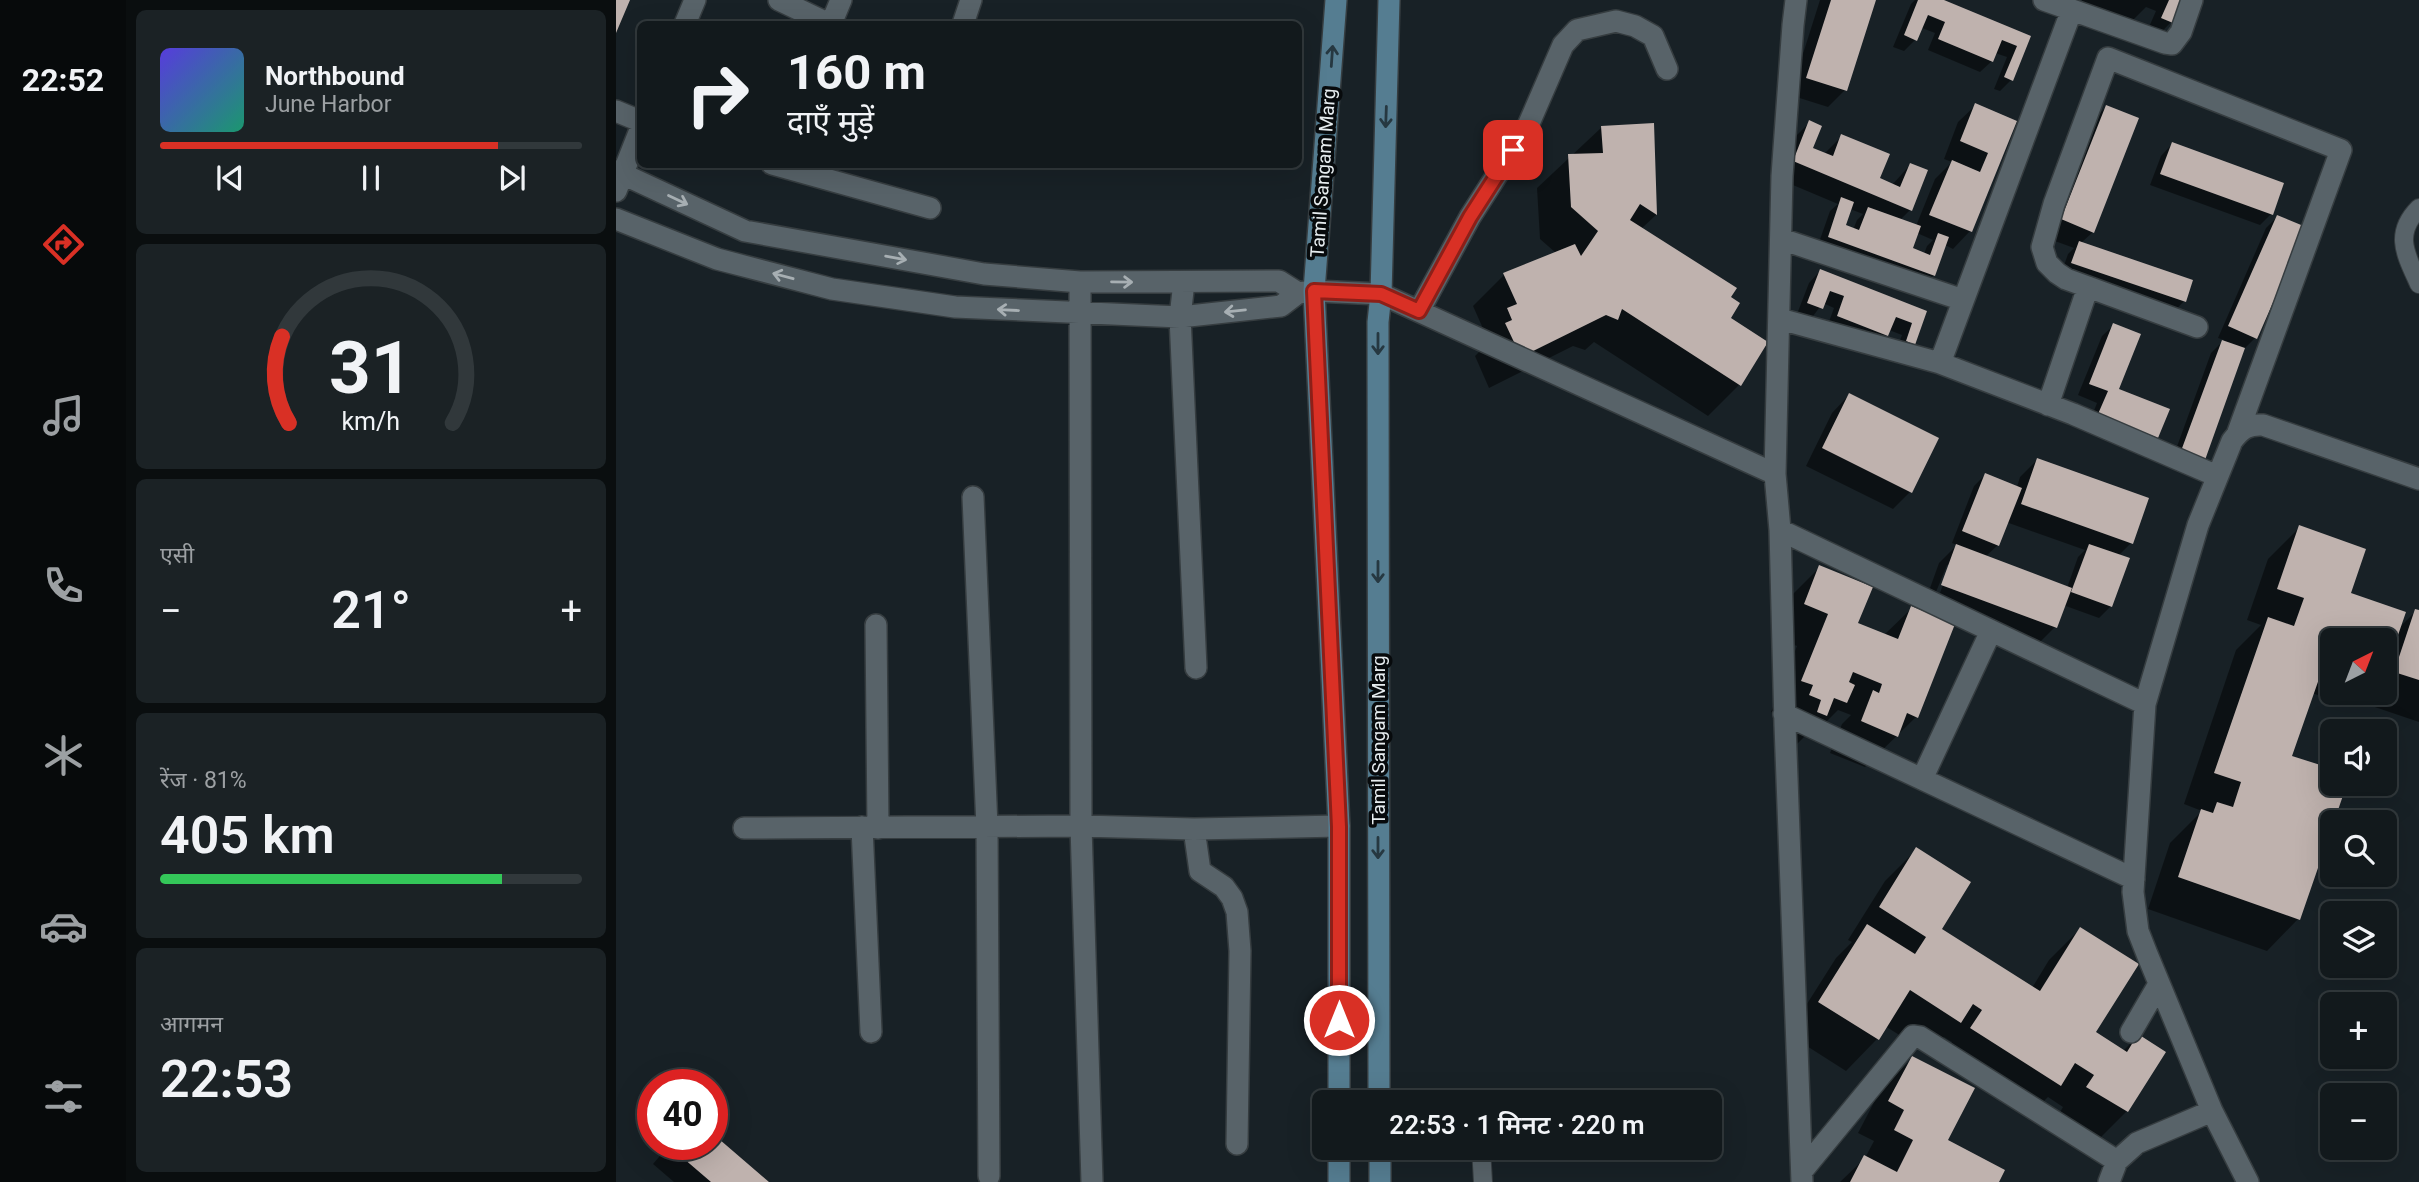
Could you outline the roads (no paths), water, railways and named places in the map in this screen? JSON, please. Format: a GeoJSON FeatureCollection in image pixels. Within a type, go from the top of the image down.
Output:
{"type":"FeatureCollection","features":[{"type":"Feature","properties":{"kind":"street"},"geometry":{"type":"LineString","coordinates":[[686,21],[695,0]]}},
{"type":"Feature","properties":{"kind":"street"},"geometry":{"type":"LineString","coordinates":[[779,0],[824,21]]}},
{"type":"Feature","properties":{"kind":"street"},"geometry":{"type":"LineString","coordinates":[[831,21],[841,0]]}},
{"type":"Feature","properties":{"kind":"street"},"geometry":{"type":"LineString","coordinates":[[964,21],[971,0]]}},
{"type":"Feature","properties":{"kind":"street","name":"Tamil Sangam Marg"},"geometry":{"type":"LineString","coordinates":[[1336,0],[1306,292],[1339,827],[1339,1090]]}},
{"type":"Feature","properties":{"kind":"street","name":"Tamil Sangam Marg"},"geometry":{"type":"LineString","coordinates":[[1379,1090],[1378,322],[1389,0]]}},
{"type":"Feature","properties":{"kind":"street"},"geometry":{"type":"LineString","coordinates":[[1796,0],[1782,176],[1774,474],[1780,530],[1784,714],[1802,1176]]}},
{"type":"Feature","properties":{"kind":"street"},"geometry":{"type":"LineString","coordinates":[[2044,0],[2071,12],[2172,44],[2181,32],[2192,0]]}},
{"type":"Feature","properties":{"kind":"street"},"geometry":{"type":"LineString","coordinates":[[1940,363],[2071,12]]}},
{"type":"Feature","properties":{"kind":"street"},"geometry":{"type":"LineString","coordinates":[[1419,311],[1470,217],[1527,128],[1563,45],[1577,30],[1616,22],[1635,26],[1653,36],[1667,69]]}},
{"type":"Feature","properties":{"kind":"street"},"geometry":{"type":"LineString","coordinates":[[2197,327],[2066,279],[2047,263],[2042,247],[2054,204],[2108,58],[2342,150],[2238,432],[2198,525],[2145,704],[2134,879],[2138,931],[2212,1111],[2248,1182]]}},
{"type":"Feature","properties":{"kind":"street"},"geometry":{"type":"LineString","coordinates":[[616,111],[637,120]]}},
{"type":"Feature","properties":{"kind":"street"},"geometry":{"type":"LineString","coordinates":[[637,137],[618,178],[745,231],[984,274],[1080,282],[1279,281],[1306,292],[1381,294],[1774,474]]}},
{"type":"Feature","properties":{"kind":"street"},"geometry":{"type":"LineString","coordinates":[[786,168],[930,208]]}},
{"type":"Feature","properties":{"kind":"street"},"geometry":{"type":"LineString","coordinates":[[616,219],[717,259],[832,289],[956,307],[1180,317],[1281,306],[1306,292]]}},
{"type":"Feature","properties":{"kind":"street"},"geometry":{"type":"LineString","coordinates":[[1781,239],[1963,300]]}},
{"type":"Feature","properties":{"kind":"street"},"geometry":{"type":"LineString","coordinates":[[1080,282],[1081,826],[1092,1182]]}},
{"type":"Feature","properties":{"kind":"street"},"geometry":{"type":"LineString","coordinates":[[1184,282],[1180,317],[1196,668]]}},
{"type":"Feature","properties":{"kind":"street"},"geometry":{"type":"LineString","coordinates":[[2048,405],[2088,287]]}},
{"type":"Feature","properties":{"kind":"street"},"geometry":{"type":"LineString","coordinates":[[1780,319],[1940,363],[2217,476]]}},
{"type":"Feature","properties":{"kind":"street"},"geometry":{"type":"LineString","coordinates":[[2238,432],[2253,424],[2263,425],[2419,479]]}},
{"type":"Feature","properties":{"kind":"street"},"geometry":{"type":"LineString","coordinates":[[973,497],[987,827],[989,1176]]}},
{"type":"Feature","properties":{"kind":"street"},"geometry":{"type":"LineString","coordinates":[[1780,530],[2145,704]]}},
{"type":"Feature","properties":{"kind":"street"},"geometry":{"type":"LineString","coordinates":[[872,1032],[870,827],[876,625]]}},
{"type":"Feature","properties":{"kind":"street"},"geometry":{"type":"LineString","coordinates":[[1922,779],[1991,631]]}},
{"type":"Feature","properties":{"kind":"street"},"geometry":{"type":"LineString","coordinates":[[1784,714],[2134,879]]}},
{"type":"Feature","properties":{"kind":"street"},"geometry":{"type":"LineString","coordinates":[[744,828],[1339,827]]}},
{"type":"Feature","properties":{"kind":"street"},"geometry":{"type":"LineString","coordinates":[[1194,829],[1200,871],[1224,887],[1237,912],[1240,951],[1237,1144]]}},
{"type":"Feature","properties":{"kind":"street"},"geometry":{"type":"LineString","coordinates":[[2131,1032],[2159,984]]}},
{"type":"Feature","properties":{"kind":"street"},"geometry":{"type":"LineString","coordinates":[[1802,1176],[1913,1036],[1920,1037],[2117,1161]]}},
{"type":"Feature","properties":{"kind":"street"},"geometry":{"type":"LineString","coordinates":[[2109,1182],[2117,1161],[2137,1143],[2212,1111]]}},
{"type":"Feature","properties":{"kind":"street"},"geometry":{"type":"LineString","coordinates":[[1339,1160],[1339,1182]]}},
{"type":"Feature","properties":{"kind":"street"},"geometry":{"type":"LineString","coordinates":[[1380,1160],[1380,1182]]}},
{"type":"Feature","properties":{"kind":"lane"},"geometry":{"type":"LineString","coordinates":[[2419,208],[2411,217],[2403,235],[2404,249],[2419,284]]}},
{"type":"Feature","properties":{"kind":"lane"},"geometry":{"type":"LineString","coordinates":[[1482,1160],[1483,1182]]}}]}
